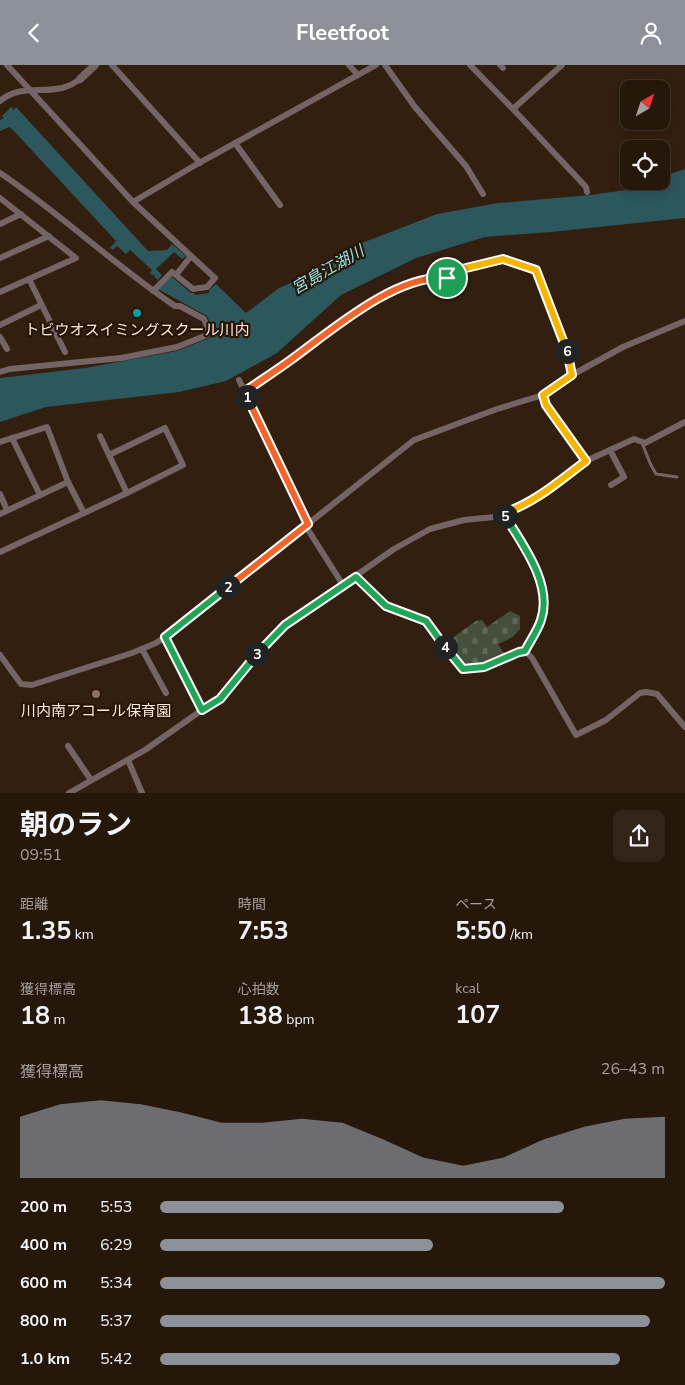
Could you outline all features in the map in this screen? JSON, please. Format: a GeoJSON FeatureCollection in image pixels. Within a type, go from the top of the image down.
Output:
{"type":"FeatureCollection","features":[{"type":"Feature","properties":{"kind":"street"},"geometry":{"type":"LineString","coordinates":[[7,65],[133,202],[215,278],[207,287],[193,289],[172,272],[153,291]]}},
{"type":"Feature","properties":{"kind":"street"},"geometry":{"type":"LineString","coordinates":[[0,101],[5,96],[18,92],[60,89],[80,79],[95,65]]}},
{"type":"Feature","properties":{"kind":"street"},"geometry":{"type":"LineString","coordinates":[[112,65],[200,163]]}},
{"type":"Feature","properties":{"kind":"street"},"geometry":{"type":"LineString","coordinates":[[349,65],[358,75]]}},
{"type":"Feature","properties":{"kind":"street"},"geometry":{"type":"LineString","coordinates":[[133,202],[376,65]]}},
{"type":"Feature","properties":{"kind":"street"},"geometry":{"type":"LineString","coordinates":[[385,65],[416,107],[466,166],[483,194]]}},
{"type":"Feature","properties":{"kind":"street"},"geometry":{"type":"LineString","coordinates":[[470,65],[586,187],[587,192]]}},
{"type":"Feature","properties":{"kind":"street"},"geometry":{"type":"LineString","coordinates":[[512,109],[562,65]]}},
{"type":"Feature","properties":{"kind":"street"},"geometry":{"type":"LineString","coordinates":[[235,143],[280,205]]}},
{"type":"Feature","properties":{"kind":"street"},"geometry":{"type":"LineString","coordinates":[[0,173],[153,291],[175,306],[180,306],[204,319],[210,332],[177,347],[121,358],[10,369],[0,372]]}},
{"type":"Feature","properties":{"kind":"street"},"geometry":{"type":"LineString","coordinates":[[0,292],[76,258],[1,200]]}},
{"type":"Feature","properties":{"kind":"street"},"geometry":{"type":"LineString","coordinates":[[0,224],[21,214]]}},
{"type":"Feature","properties":{"kind":"street"},"geometry":{"type":"LineString","coordinates":[[0,258],[48,236]]}},
{"type":"Feature","properties":{"kind":"street"},"geometry":{"type":"LineString","coordinates":[[176,275],[191,256]]}},
{"type":"Feature","properties":{"kind":"street"},"geometry":{"type":"LineString","coordinates":[[244,392],[291,360],[342,321],[394,290],[434,277],[447,278],[462,269],[503,259],[536,270],[568,355],[572,375]]}},
{"type":"Feature","properties":{"kind":"street"},"geometry":{"type":"LineString","coordinates":[[29,279],[64,352]]}},
{"type":"Feature","properties":{"kind":"street"},"geometry":{"type":"LineString","coordinates":[[0,325],[41,305]]}},
{"type":"Feature","properties":{"kind":"street"},"geometry":{"type":"LineString","coordinates":[[0,655],[21,684],[32,685],[156,643],[414,440],[497,409],[543,395],[572,375],[623,347],[685,321]]}},
{"type":"Feature","properties":{"kind":"street"},"geometry":{"type":"LineString","coordinates":[[0,337],[7,349]]}},
{"type":"Feature","properties":{"kind":"street"},"geometry":{"type":"LineString","coordinates":[[239,380],[307,524],[343,585]]}},
{"type":"Feature","properties":{"kind":"street"},"geometry":{"type":"LineString","coordinates":[[543,395],[546,405],[586,461]]}},
{"type":"Feature","properties":{"kind":"street"},"geometry":{"type":"LineString","coordinates":[[69,793],[145,750],[220,699],[255,656],[285,625],[394,549],[430,529],[464,520],[494,517],[518,508],[538,498],[586,461],[634,439],[645,443],[685,422]]}},
{"type":"Feature","properties":{"kind":"street"},"geometry":{"type":"LineString","coordinates":[[0,442],[48,427],[68,482],[84,513]]}},
{"type":"Feature","properties":{"kind":"street"},"geometry":{"type":"LineString","coordinates":[[0,552],[183,465],[165,428],[110,455]]}},
{"type":"Feature","properties":{"kind":"street"},"geometry":{"type":"LineString","coordinates":[[100,436],[127,493]]}},
{"type":"Feature","properties":{"kind":"street"},"geometry":{"type":"LineString","coordinates":[[12,438],[40,495]]}},
{"type":"Feature","properties":{"kind":"street"},"geometry":{"type":"LineString","coordinates":[[610,450],[624,477],[611,485]]}},
{"type":"Feature","properties":{"kind":"street"},"geometry":{"type":"LineString","coordinates":[[0,514],[68,482]]}},
{"type":"Feature","properties":{"kind":"street"},"geometry":{"type":"LineString","coordinates":[[0,494],[7,510]]}},
{"type":"Feature","properties":{"kind":"street"},"geometry":{"type":"LineString","coordinates":[[504,513],[528,552],[538,575],[544,602],[541,620],[525,651]]}},
{"type":"Feature","properties":{"kind":"street"},"geometry":{"type":"LineString","coordinates":[[356,577],[386,606],[426,621],[463,669],[484,667],[525,651]]}},
{"type":"Feature","properties":{"kind":"street"},"geometry":{"type":"LineString","coordinates":[[165,637],[202,710]]}},
{"type":"Feature","properties":{"kind":"street"},"geometry":{"type":"LineString","coordinates":[[142,649],[166,693]]}},
{"type":"Feature","properties":{"kind":"street"},"geometry":{"type":"LineString","coordinates":[[525,651],[532,658],[576,735],[606,720],[640,693],[646,692],[657,694],[685,727]]}},
{"type":"Feature","properties":{"kind":"street"},"geometry":{"type":"LineString","coordinates":[[68,746],[91,780]]}},
{"type":"Feature","properties":{"kind":"street"},"geometry":{"type":"LineString","coordinates":[[128,759],[142,793]]}},
{"type":"Feature","properties":{"kind":"lane"},"geometry":{"type":"LineString","coordinates":[[642,442],[656,474],[677,477]]}},
{"type":"Feature","properties":{"kind":"green space"},"geometry":{"type":"Polygon","coordinates":[[[510,611],[520,616],[520,629],[513,637],[498,644],[505,655],[475,665],[463,664],[445,643],[476,621],[482,620],[487,627],[510,611]]]}},
{"type":"Feature","properties":{"kind":"water"},"geometry":{"type":"Polygon","coordinates":[[[11,107],[14,110],[16,107],[148,251],[167,250],[172,244],[186,256],[182,259],[174,252],[156,269],[162,275],[158,280],[155,275],[150,273],[152,270],[130,250],[126,254],[117,246],[113,250],[110,248],[116,241],[13,130],[9,127],[0,131],[0,120],[4,118],[2,116],[11,107]]]}},
{"type":"Feature","properties":{"kind":"water","name":"宮島江湖川"},"geometry":{"type":"Polygon","coordinates":[[[685,169],[685,218],[485,237],[416,258],[341,295],[277,353],[226,381],[179,392],[46,407],[0,422],[0,378],[85,368],[177,351],[212,337],[213,329],[207,316],[158,289],[169,278],[172,277],[195,295],[209,293],[209,290],[216,284],[246,313],[279,288],[302,278],[349,248],[437,214],[498,203],[626,190],[670,190],[670,174],[685,169]]]}},
{"type":"Feature","properties":{"kind":"place","name":"トビウオスイミングスクール川内"},"geometry":{"type":"Point","coordinates":[137,313]}},
{"type":"Feature","properties":{"kind":"place","name":"川内南アコール保育園"},"geometry":{"type":"Point","coordinates":[96,694]}},
{"type":"Feature","properties":{"kind":"route"},"geometry":{"type":"LineString","coordinates":[[503,259],[536,270],[568,355],[572,375],[543,395],[546,405],[586,461],[538,498],[504,513],[528,552],[538,575],[544,602],[541,620],[525,651],[484,667],[463,669],[426,621],[410,613],[386,606],[356,577],[285,625],[255,656],[220,699],[202,710],[165,637],[308,524],[244,392],[291,360],[342,321],[394,290],[434,277],[447,278],[462,269],[503,259]]}}]}
